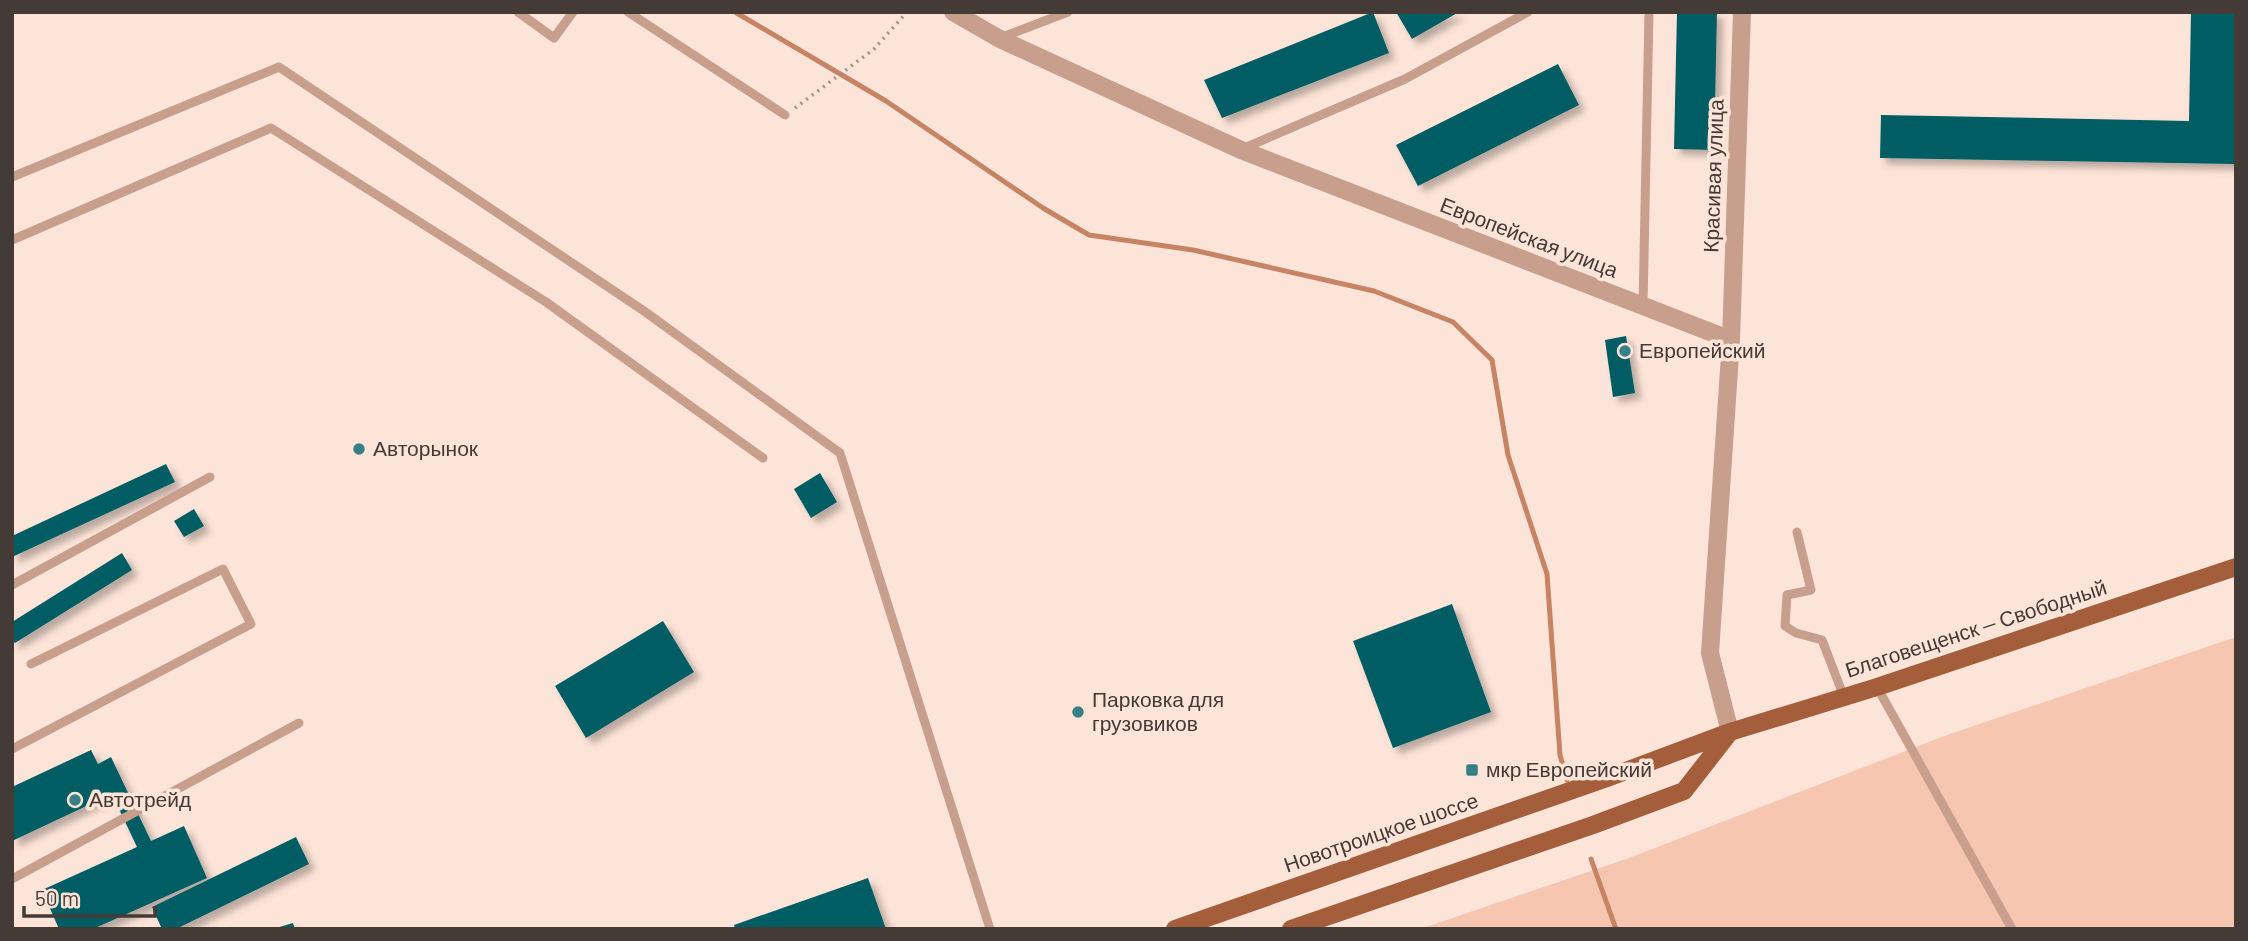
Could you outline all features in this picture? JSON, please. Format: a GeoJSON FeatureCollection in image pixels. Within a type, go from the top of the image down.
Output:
{"type":"FeatureCollection","features":[{"type":"Feature","properties":{"kind":"main road","name":"Благовещенск — Свободный"},"geometry":{"type":"LineString","coordinates":[[1730,732],[1877,687],[2236,567]]}},
{"type":"Feature","properties":{"kind":"main road","name":"Новотроицкое шоссе"},"geometry":{"type":"LineString","coordinates":[[1175,929],[1607,778],[1730,732]]}},
{"type":"Feature","properties":{"kind":"main road"},"geometry":{"type":"LineString","coordinates":[[1291,929],[1684,791],[1730,732]]}},
{"type":"Feature","properties":{"kind":"street","name":"Европейская улица"},"geometry":{"type":"LineString","coordinates":[[953,12],[998,38],[1241,150],[1731,340]]}},
{"type":"Feature","properties":{"kind":"street","name":"Красивая улица"},"geometry":{"type":"LineString","coordinates":[[1731,340],[1742,12]]}},
{"type":"Feature","properties":{"kind":"street"},"geometry":{"type":"LineString","coordinates":[[1730,732],[1710,653],[1731,340]]}},
{"type":"Feature","properties":{"kind":"lane"},"geometry":{"type":"LineString","coordinates":[[518,12],[554,38],[573,12]]}},
{"type":"Feature","properties":{"kind":"lane"},"geometry":{"type":"LineString","coordinates":[[628,12],[785,115]]}},
{"type":"Feature","properties":{"kind":"lane"},"geometry":{"type":"LineString","coordinates":[[998,38],[1068,12]]}},
{"type":"Feature","properties":{"kind":"lane"},"geometry":{"type":"LineString","coordinates":[[1241,150],[1405,79],[1528,12]]}},
{"type":"Feature","properties":{"kind":"lane"},"geometry":{"type":"LineString","coordinates":[[1643,306],[1649,12]]}},
{"type":"Feature","properties":{"kind":"lane"},"geometry":{"type":"LineString","coordinates":[[12,177],[279,66],[644,311],[841,453],[990,929]]}},
{"type":"Feature","properties":{"kind":"lane"},"geometry":{"type":"LineString","coordinates":[[12,240],[271,128],[546,302],[763,458]]}},
{"type":"Feature","properties":{"kind":"lane"},"geometry":{"type":"LineString","coordinates":[[12,585],[210,477]]}},
{"type":"Feature","properties":{"kind":"lane"},"geometry":{"type":"LineString","coordinates":[[1797,533],[1811,590],[1787,596],[1785,626],[1796,633],[1822,639],[1844,697]]}},
{"type":"Feature","properties":{"kind":"lane"},"geometry":{"type":"LineString","coordinates":[[12,750],[251,624],[223,569],[31,664]]}},
{"type":"Feature","properties":{"kind":"lane"},"geometry":{"type":"LineString","coordinates":[[1877,687],[2012,929]]}},
{"type":"Feature","properties":{"kind":"lane"},"geometry":{"type":"LineString","coordinates":[[12,879],[114,821],[299,723]]}},
{"type":"Feature","properties":{"kind":"path"},"geometry":{"type":"LineString","coordinates":[[785,115],[874,49],[907,12]]}},
{"type":"Feature","properties":{"kind":"shaded area"},"geometry":{"type":"Polygon","coordinates":[[[2236,637],[2236,929],[1420,929],[1629,858],[1947,735],[2236,637]]]}},
{"type":"Feature","properties":{"kind":"building"},"geometry":{"type":"Polygon","coordinates":[[[1373,12],[1389,53],[1222,118],[1204,80],[1373,12]]]}},
{"type":"Feature","properties":{"kind":"building"},"geometry":{"type":"Polygon","coordinates":[[[1396,12],[1459,12],[1412,39],[1396,12]]]}},
{"type":"Feature","properties":{"kind":"building"},"geometry":{"type":"Polygon","coordinates":[[[1677,12],[1717,12],[1714,150],[1674,149],[1677,12]]]}},
{"type":"Feature","properties":{"kind":"building"},"geometry":{"type":"Polygon","coordinates":[[[2191,12],[2236,12],[2234,164],[1880,158],[1881,115],[2189,121],[2191,12]]]}},
{"type":"Feature","properties":{"kind":"building"},"geometry":{"type":"Polygon","coordinates":[[[1558,64],[1579,105],[1418,186],[1396,145],[1558,64]]]}},
{"type":"Feature","properties":{"kind":"building"},"geometry":{"type":"Polygon","coordinates":[[[1626,336],[1635,393],[1613,397],[1605,340],[1626,336]]]}},
{"type":"Feature","properties":{"kind":"building"},"geometry":{"type":"Polygon","coordinates":[[[166,464],[175,482],[12,557],[12,536],[166,464]]]}},
{"type":"Feature","properties":{"kind":"building"},"geometry":{"type":"Polygon","coordinates":[[[820,473],[837,502],[811,518],[794,489],[820,473]]]}},
{"type":"Feature","properties":{"kind":"building"},"geometry":{"type":"Polygon","coordinates":[[[194,509],[204,526],[184,537],[174,521],[194,509]]]}},
{"type":"Feature","properties":{"kind":"building"},"geometry":{"type":"Polygon","coordinates":[[[122,553],[132,570],[15,643],[12,640],[12,622],[122,553]]]}},
{"type":"Feature","properties":{"kind":"building"},"geometry":{"type":"Polygon","coordinates":[[[1452,604],[1491,712],[1393,748],[1353,641],[1452,604]]]}},
{"type":"Feature","properties":{"kind":"building"},"geometry":{"type":"Polygon","coordinates":[[[663,621],[694,672],[586,738],[555,686],[663,621]]]}},
{"type":"Feature","properties":{"kind":"building"},"geometry":{"type":"Polygon","coordinates":[[[91,750],[98,764],[111,757],[151,841],[184,826],[207,878],[93,929],[59,929],[42,890],[137,847],[112,794],[12,841],[12,787],[91,750]]]}},
{"type":"Feature","properties":{"kind":"building"},"geometry":{"type":"Polygon","coordinates":[[[296,837],[309,864],[176,929],[162,929],[152,907],[296,837]]]}},
{"type":"Feature","properties":{"kind":"building"},"geometry":{"type":"Polygon","coordinates":[[[868,878],[886,929],[735,929],[734,925],[868,878]]]}},
{"type":"Feature","properties":{"kind":"building"},"geometry":{"type":"Polygon","coordinates":[[[293,923],[295,929],[276,929],[276,928],[293,923]]]}},
{"type":"Feature","properties":{"kind":"waterway"},"geometry":{"type":"LineString","coordinates":[[735,12],[886,101],[1043,208],[1089,235],[1193,250],[1374,291],[1453,322],[1492,360],[1508,455],[1547,574],[1560,755],[1567,780]]}},
{"type":"Feature","properties":{"kind":"waterway"},"geometry":{"type":"LineString","coordinates":[[1591,859],[1616,929]]}},
{"type":"Feature","properties":{"kind":"place","name":"Европейский"},"geometry":{"type":"Point","coordinates":[1625,351]}},
{"type":"Feature","properties":{"kind":"place","name":"Авторынок"},"geometry":{"type":"Point","coordinates":[359,449]}},
{"type":"Feature","properties":{"kind":"place","name":"Парковка для грузовиков"},"geometry":{"type":"Point","coordinates":[1078,712]}},
{"type":"Feature","properties":{"kind":"place","name":"мкр Европейский"},"geometry":{"type":"Point","coordinates":[1472,770]}},
{"type":"Feature","properties":{"kind":"place","name":"Автотрейд"},"geometry":{"type":"Point","coordinates":[75,800]}}]}
